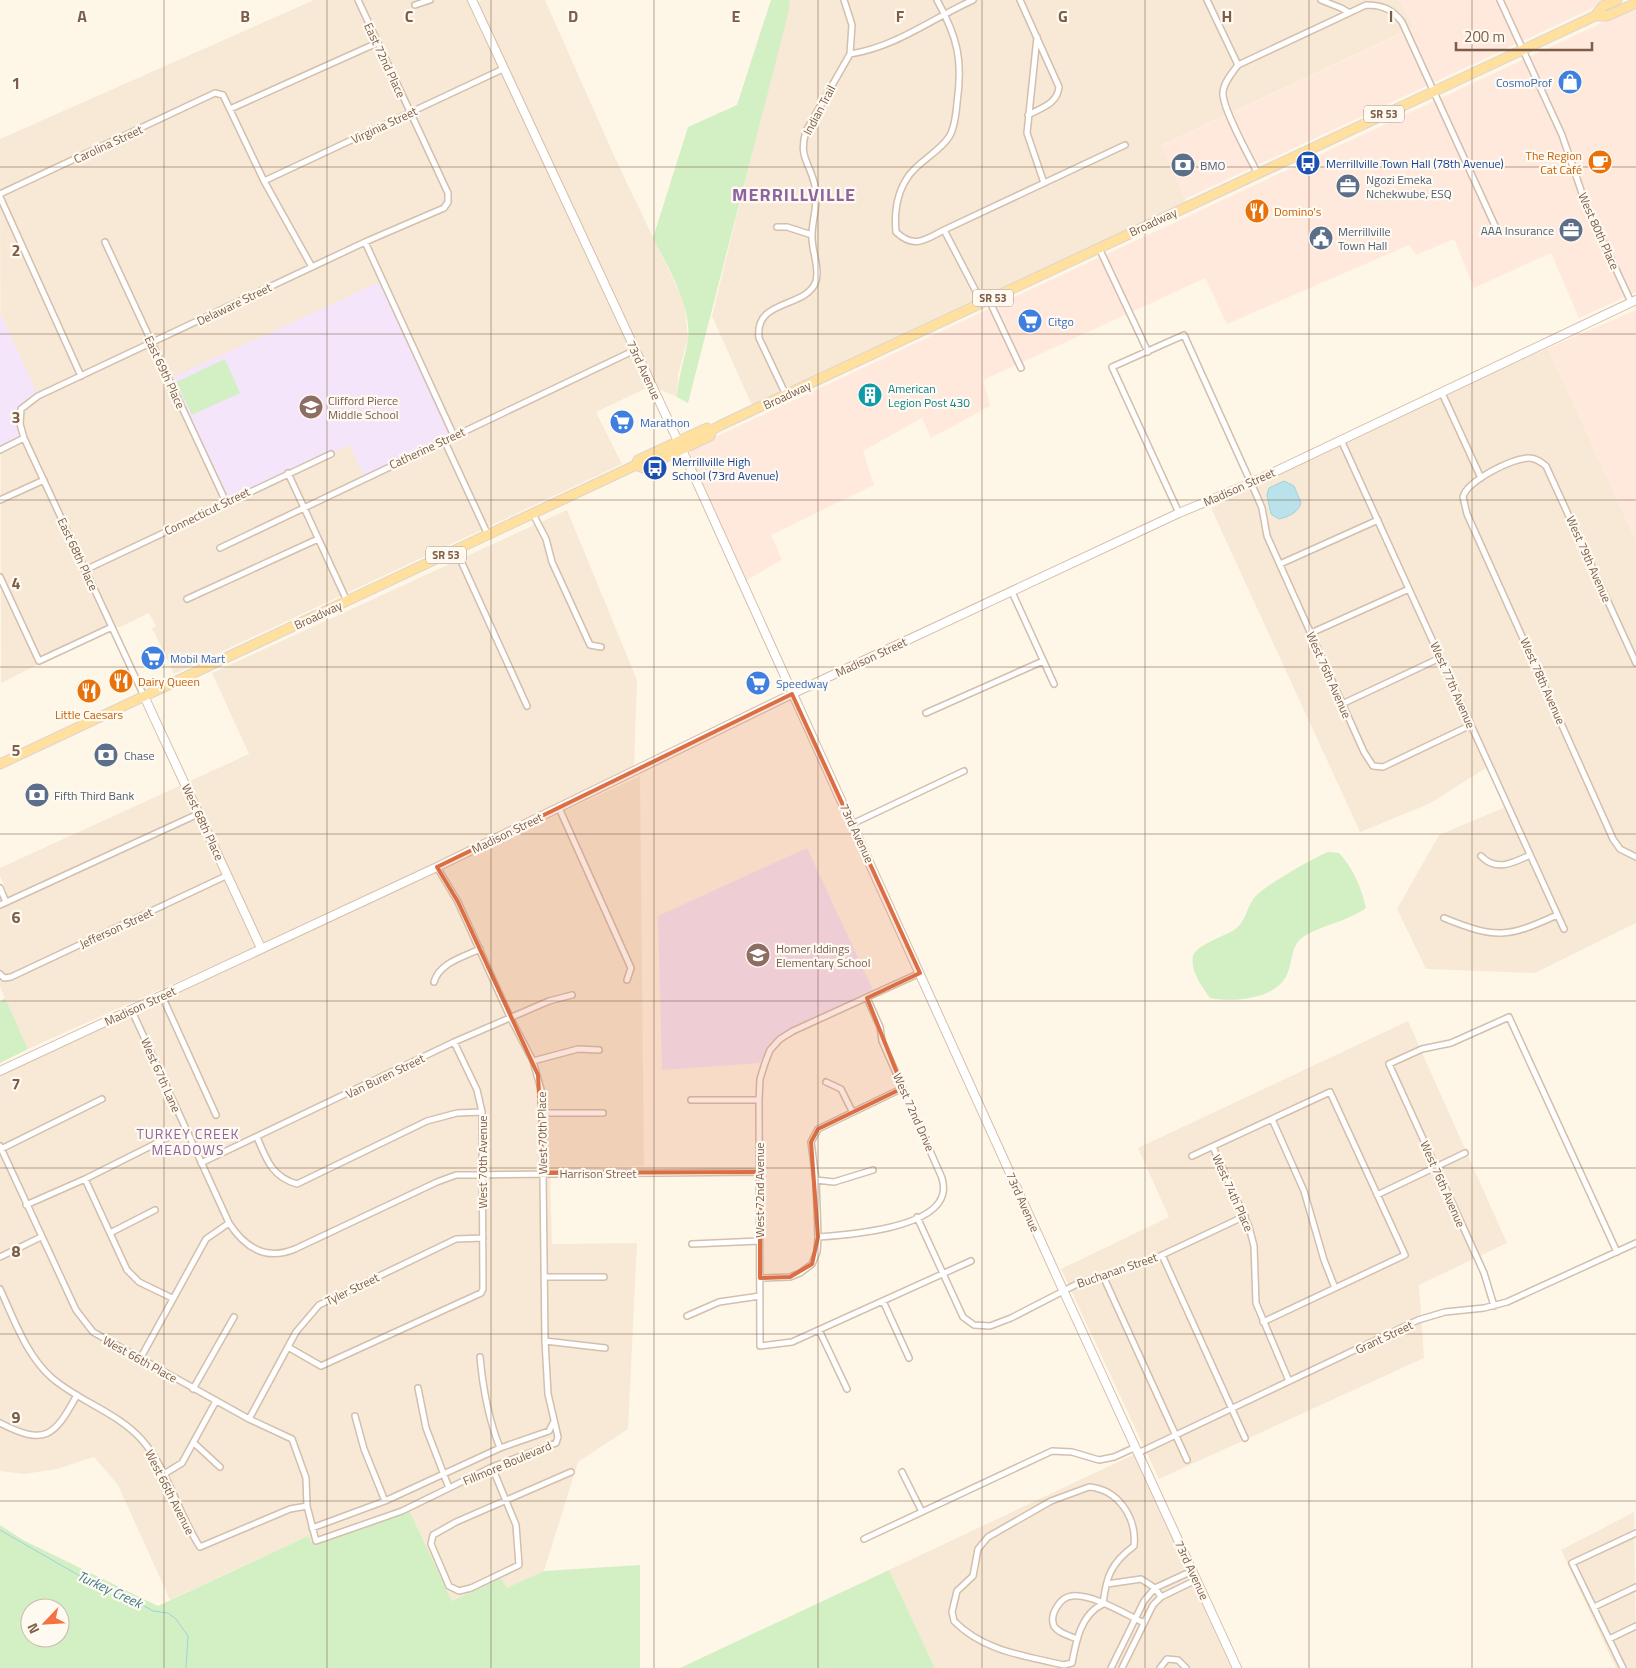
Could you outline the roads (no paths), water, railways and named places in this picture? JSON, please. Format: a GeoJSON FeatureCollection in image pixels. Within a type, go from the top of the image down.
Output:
{"type":"FeatureCollection","features":[{"type":"Feature","properties":{"kind":"main road","name":"Broadway"},"geometry":{"type":"LineString","coordinates":[[1595,16],[1603,6],[1617,0]]}},
{"type":"Feature","properties":{"kind":"main road","name":"Broadway"},"geometry":{"type":"LineString","coordinates":[[0,764],[636,466],[638,460],[680,445],[707,428],[712,430],[1523,49],[1595,16],[1607,16],[1636,2]]}},
{"type":"Feature","properties":{"kind":"street","name":"East 72nd Place"},"geometry":{"type":"LineString","coordinates":[[358,0],[448,193],[448,202]]}},
{"type":"Feature","properties":{"kind":"street"},"geometry":{"type":"LineString","coordinates":[[415,5],[430,0]]}},
{"type":"Feature","properties":{"kind":"street","name":"73rd Avenue"},"geometry":{"type":"LineString","coordinates":[[472,0],[680,445],[1063,1290],[1237,1668]]}},
{"type":"Feature","properties":{"kind":"street","name":"Indian Trail"},"geometry":{"type":"LineString","coordinates":[[786,395],[760,338],[758,329],[760,321],[766,314],[812,287],[816,281],[817,270],[812,235],[816,207],[815,186],[804,157],[802,144],[806,131],[850,54],[852,25],[844,0]]}},
{"type":"Feature","properties":{"kind":"street"},"geometry":{"type":"LineString","coordinates":[[937,0],[944,13],[960,57],[960,81],[956,116],[950,136],[910,174],[898,196],[895,218],[896,232],[904,240],[918,243],[1125,145]]}},
{"type":"Feature","properties":{"kind":"street"},"geometry":{"type":"LineString","coordinates":[[850,54],[870,51],[914,33],[944,13],[973,0]]}},
{"type":"Feature","properties":{"kind":"street"},"geometry":{"type":"LineString","coordinates":[[1020,0],[1059,86],[1058,96],[1055,101],[1028,115]]}},
{"type":"Feature","properties":{"kind":"street"},"geometry":{"type":"LineString","coordinates":[[1207,0],[1238,65]]}},
{"type":"Feature","properties":{"kind":"street"},"geometry":{"type":"LineString","coordinates":[[1321,0],[1348,12]]}},
{"type":"Feature","properties":{"kind":"street","name":"West 80th Place"},"geometry":{"type":"LineString","coordinates":[[1500,0],[1562,135],[1585,203],[1634,301]]}},
{"type":"Feature","properties":{"kind":"street"},"geometry":{"type":"LineString","coordinates":[[1258,174],[1226,106],[1222,92],[1228,77],[1238,65],[1348,12],[1366,5],[1380,5],[1394,12],[1402,22],[1496,228]]}},
{"type":"Feature","properties":{"kind":"street"},"geometry":{"type":"LineString","coordinates":[[1038,37],[1027,133],[1044,183]]}},
{"type":"Feature","properties":{"kind":"street"},"geometry":{"type":"LineString","coordinates":[[312,267],[264,181],[230,109],[377,43]]}},
{"type":"Feature","properties":{"kind":"street","name":"Virginia Street"},"geometry":{"type":"LineString","coordinates":[[264,181],[503,69]]}},
{"type":"Feature","properties":{"kind":"street","name":"Carolina Street"},"geometry":{"type":"LineString","coordinates":[[0,196],[215,93],[223,95],[230,109]]}},
{"type":"Feature","properties":{"kind":"street"},"geometry":{"type":"LineString","coordinates":[[0,196],[81,376]]}},
{"type":"Feature","properties":{"kind":"street","name":"Delaware Street"},"geometry":{"type":"LineString","coordinates":[[21,409],[38,396],[365,242],[444,208],[448,202]]}},
{"type":"Feature","properties":{"kind":"street"},"geometry":{"type":"LineString","coordinates":[[777,227],[786,227],[812,235]]}},
{"type":"Feature","properties":{"kind":"street"},"geometry":{"type":"LineString","coordinates":[[944,230],[986,301],[1021,368]]}},
{"type":"Feature","properties":{"kind":"street","name":"East 69th Place"},"geometry":{"type":"LineString","coordinates":[[105,242],[226,502]]}},
{"type":"Feature","properties":{"kind":"street"},"geometry":{"type":"LineString","coordinates":[[365,242],[454,436]]}},
{"type":"Feature","properties":{"kind":"street"},"geometry":{"type":"LineString","coordinates":[[1099,248],[1148,352],[1112,367],[1179,513]]}},
{"type":"Feature","properties":{"kind":"street","name":"Madison Street"},"geometry":{"type":"LineString","coordinates":[[0,1071],[438,867],[792,694],[1179,513],[1251,482],[1442,393],[1634,301]]}},
{"type":"Feature","properties":{"kind":"street","name":"West 76th Avenue"},"geometry":{"type":"LineString","coordinates":[[1148,352],[1184,335],[1262,508],[1267,536],[1364,752],[1373,766],[1383,767],[1471,725]]}},
{"type":"Feature","properties":{"kind":"street","name":"Catherine Street"},"geometry":{"type":"LineString","coordinates":[[220,548],[635,350]]}},
{"type":"Feature","properties":{"kind":"street"},"geometry":{"type":"LineString","coordinates":[[1442,393],[1481,478]]}},
{"type":"Feature","properties":{"kind":"street","name":"East 68th Place"},"geometry":{"type":"LineString","coordinates":[[21,409],[20,424],[24,438],[144,696]]}},
{"type":"Feature","properties":{"kind":"street"},"geometry":{"type":"LineString","coordinates":[[0,450],[24,438]]}},
{"type":"Feature","properties":{"kind":"street"},"geometry":{"type":"LineString","coordinates":[[444,440],[488,535]]}},
{"type":"Feature","properties":{"kind":"street","name":"West 77th Avenue"},"geometry":{"type":"LineString","coordinates":[[1341,440],[1564,929]]}},
{"type":"Feature","properties":{"kind":"street","name":"Connecticut Street"},"geometry":{"type":"LineString","coordinates":[[85,570],[331,454]]}},
{"type":"Feature","properties":{"kind":"street","name":"West 79th Avenue"},"geometry":{"type":"LineString","coordinates":[[1481,478],[1520,460],[1536,459],[1546,466],[1636,663]]}},
{"type":"Feature","properties":{"kind":"street"},"geometry":{"type":"LineString","coordinates":[[288,473],[347,602]]}},
{"type":"Feature","properties":{"kind":"street","name":"West 78th Avenue"},"geometry":{"type":"LineString","coordinates":[[1481,478],[1466,489],[1463,502],[1613,839],[1620,849],[1628,855],[1636,857]]}},
{"type":"Feature","properties":{"kind":"street"},"geometry":{"type":"LineString","coordinates":[[0,500],[44,480]]}},
{"type":"Feature","properties":{"kind":"street"},"geometry":{"type":"LineString","coordinates":[[533,514],[546,539],[552,562],[590,645],[601,647]]}},
{"type":"Feature","properties":{"kind":"street"},"geometry":{"type":"LineString","coordinates":[[1280,564],[1378,520]]}},
{"type":"Feature","properties":{"kind":"street"},"geometry":{"type":"LineString","coordinates":[[187,599],[318,539]]}},
{"type":"Feature","properties":{"kind":"street"},"geometry":{"type":"LineString","coordinates":[[456,550],[528,706]]}},
{"type":"Feature","properties":{"kind":"street"},"geometry":{"type":"LineString","coordinates":[[0,577],[39,661],[112,627]]}},
{"type":"Feature","properties":{"kind":"street"},"geometry":{"type":"LineString","coordinates":[[1311,633],[1409,589]]}},
{"type":"Feature","properties":{"kind":"street"},"geometry":{"type":"LineString","coordinates":[[1012,592],[1054,684]]}},
{"type":"Feature","properties":{"kind":"street"},"geometry":{"type":"LineString","coordinates":[[1342,704],[1440,658]]}},
{"type":"Feature","properties":{"kind":"street"},"geometry":{"type":"LineString","coordinates":[[926,714],[1043,661]]}},
{"type":"Feature","properties":{"kind":"street","name":"West 68th Place"},"geometry":{"type":"LineString","coordinates":[[144,696],[261,948]]}},
{"type":"Feature","properties":{"kind":"street"},"geometry":{"type":"LineString","coordinates":[[852,824],[964,771]]}},
{"type":"Feature","properties":{"kind":"street"},"geometry":{"type":"LineString","coordinates":[[559,808],[631,968],[627,980]]}},
{"type":"Feature","properties":{"kind":"street"},"geometry":{"type":"LineString","coordinates":[[0,905],[198,814]]}},
{"type":"Feature","properties":{"kind":"street"},"geometry":{"type":"LineString","coordinates":[[1481,856],[1488,864],[1498,866],[1509,864],[1530,855]]}},
{"type":"Feature","properties":{"kind":"street","name":"West 70th Place"},"geometry":{"type":"LineString","coordinates":[[438,867],[458,902],[510,1017],[533,1061],[542,1092],[545,1341],[548,1394],[553,1423]]}},
{"type":"Feature","properties":{"kind":"street","name":"Jefferson Street"},"geometry":{"type":"LineString","coordinates":[[2,976],[10,977],[228,875]]}},
{"type":"Feature","properties":{"kind":"street"},"geometry":{"type":"LineString","coordinates":[[0,888],[6,902]]}},
{"type":"Feature","properties":{"kind":"street"},"geometry":{"type":"LineString","coordinates":[[1444,918],[1472,930],[1503,934],[1522,931],[1557,914]]}},
{"type":"Feature","properties":{"kind":"street"},"geometry":{"type":"LineString","coordinates":[[434,982],[437,973],[449,964],[480,949]]}},
{"type":"Feature","properties":{"kind":"street"},"geometry":{"type":"LineString","coordinates":[[867,998],[920,972]]}},
{"type":"Feature","properties":{"kind":"street","name":"Van Buren Street"},"geometry":{"type":"LineString","coordinates":[[201,1163],[454,1042],[549,1001],[572,995]]}},
{"type":"Feature","properties":{"kind":"street"},"geometry":{"type":"LineString","coordinates":[[162,996],[216,1114]]}},
{"type":"Feature","properties":{"kind":"street","name":"West 72nd Avenue"},"geometry":{"type":"LineString","coordinates":[[819,1330],[792,1342],[760,1346],[760,1078],[770,1050],[780,1039],[793,1031],[867,998]]}},
{"type":"Feature","properties":{"kind":"street","name":"West 72nd Drive"},"geometry":{"type":"LineString","coordinates":[[818,1237],[869,1233],[889,1229],[935,1207],[943,1193],[942,1178],[882,1041],[880,1027],[867,998]]}},
{"type":"Feature","properties":{"kind":"street","name":"West 67th Lane"},"geometry":{"type":"LineString","coordinates":[[132,1011],[229,1223],[243,1241],[254,1249],[273,1255]]}},
{"type":"Feature","properties":{"kind":"street","name":"West 76th Avenue"},"geometry":{"type":"LineString","coordinates":[[1494,1306],[1484,1274],[1389,1064],[1422,1049],[1451,1043],[1509,1016],[1617,1252]]}},
{"type":"Feature","properties":{"kind":"street","name":"West 70th Avenue"},"geometry":{"type":"LineString","coordinates":[[288,1347],[321,1366],[481,1294],[484,1289],[482,1112],[477,1090],[454,1042]]}},
{"type":"Feature","properties":{"kind":"street"},"geometry":{"type":"LineString","coordinates":[[533,1061],[578,1049],[599,1050]]}},
{"type":"Feature","properties":{"kind":"street"},"geometry":{"type":"LineString","coordinates":[[826,1082],[841,1089],[852,1111]]}},
{"type":"Feature","properties":{"kind":"street"},"geometry":{"type":"LineString","coordinates":[[760,1278],[790,1277],[800,1273],[812,1264],[818,1237],[816,1180],[811,1142],[818,1129],[903,1088]]}},
{"type":"Feature","properties":{"kind":"street"},"geometry":{"type":"LineString","coordinates":[[1192,1156],[1330,1092],[1405,1255],[1263,1322]]}},
{"type":"Feature","properties":{"kind":"street"},"geometry":{"type":"LineString","coordinates":[[1,1147],[102,1099]]}},
{"type":"Feature","properties":{"kind":"street"},"geometry":{"type":"LineString","coordinates":[[691,1100],[759,1100]]}},
{"type":"Feature","properties":{"kind":"street"},"geometry":{"type":"LineString","coordinates":[[256,1137],[269,1167],[287,1181],[297,1184],[427,1121],[458,1113],[482,1112]]}},
{"type":"Feature","properties":{"kind":"street"},"geometry":{"type":"LineString","coordinates":[[543,1113],[603,1113]]}},
{"type":"Feature","properties":{"kind":"street"},"geometry":{"type":"LineString","coordinates":[[1272,1119],[1304,1191],[1324,1260],[1335,1288]]}},
{"type":"Feature","properties":{"kind":"street"},"geometry":{"type":"LineString","coordinates":[[26,1204],[85,1179],[185,1129]]}},
{"type":"Feature","properties":{"kind":"street","name":"West 66th Place"},"geometry":{"type":"LineString","coordinates":[[1,1147],[76,1310],[93,1332],[193,1389],[249,1419],[292,1439],[306,1478],[312,1528]]}},
{"type":"Feature","properties":{"kind":"street","name":"West 74th Place"},"geometry":{"type":"LineString","coordinates":[[1214,1147],[1253,1238],[1254,1298],[1289,1381]]}},
{"type":"Feature","properties":{"kind":"street"},"geometry":{"type":"LineString","coordinates":[[1377,1195],[1465,1153]]}},
{"type":"Feature","properties":{"kind":"street"},"geometry":{"type":"LineString","coordinates":[[816,1180],[834,1182],[873,1170]]}},
{"type":"Feature","properties":{"kind":"street","name":"Harrison Street"},"geometry":{"type":"LineString","coordinates":[[273,1255],[295,1249],[437,1182],[456,1176],[543,1173],[760,1172]]}},
{"type":"Feature","properties":{"kind":"street"},"geometry":{"type":"LineString","coordinates":[[85,1179],[127,1270],[139,1282],[172,1298]]}},
{"type":"Feature","properties":{"kind":"street"},"geometry":{"type":"LineString","coordinates":[[110,1233],[155,1210]]}},
{"type":"Feature","properties":{"kind":"street","name":"Buchanan Street"},"geometry":{"type":"LineString","coordinates":[[942,1274],[963,1317],[974,1325],[990,1326],[1012,1318],[1085,1280],[1135,1267],[1245,1216]]}},
{"type":"Feature","properties":{"kind":"street"},"geometry":{"type":"LineString","coordinates":[[916,1217],[942,1274]]}},
{"type":"Feature","properties":{"kind":"street"},"geometry":{"type":"LineString","coordinates":[[140,1359],[206,1239],[229,1223]]}},
{"type":"Feature","properties":{"kind":"street"},"geometry":{"type":"LineString","coordinates":[[0,1258],[41,1237]]}},
{"type":"Feature","properties":{"kind":"street","name":"Tyler Street"},"geometry":{"type":"LineString","coordinates":[[249,1419],[288,1347],[310,1313],[319,1304],[456,1239],[483,1238]]}},
{"type":"Feature","properties":{"kind":"street"},"geometry":{"type":"LineString","coordinates":[[692,1244],[759,1241]]}},
{"type":"Feature","properties":{"kind":"street","name":"Grant Street"},"geometry":{"type":"LineString","coordinates":[[864,1539],[1052,1451],[1072,1452],[1098,1460],[1137,1450],[1176,1435],[1425,1317],[1445,1312],[1494,1306],[1636,1243]]}},
{"type":"Feature","properties":{"kind":"street"},"geometry":{"type":"LineString","coordinates":[[1162,1255],[1245,1438]]}},
{"type":"Feature","properties":{"kind":"street"},"geometry":{"type":"LineString","coordinates":[[847,1389],[819,1330],[971,1261]]}},
{"type":"Feature","properties":{"kind":"street"},"geometry":{"type":"LineString","coordinates":[[1103,1276],[1187,1460]]}},
{"type":"Feature","properties":{"kind":"street"},"geometry":{"type":"LineString","coordinates":[[544,1277],[604,1277]]}},
{"type":"Feature","properties":{"kind":"street","name":"West 66th Avenue"},"geometry":{"type":"LineString","coordinates":[[0,1289],[31,1352],[51,1377],[77,1395],[123,1421],[149,1449],[164,1474],[192,1536],[200,1547],[290,1509],[308,1506]]}},
{"type":"Feature","properties":{"kind":"street"},"geometry":{"type":"LineString","coordinates":[[687,1316],[719,1302],[760,1296]]}},
{"type":"Feature","properties":{"kind":"street"},"geometry":{"type":"LineString","coordinates":[[883,1301],[909,1358]]}},
{"type":"Feature","properties":{"kind":"street"},"geometry":{"type":"LineString","coordinates":[[193,1389],[234,1317]]}},
{"type":"Feature","properties":{"kind":"street"},"geometry":{"type":"LineString","coordinates":[[545,1341],[605,1348]]}},
{"type":"Feature","properties":{"kind":"street"},"geometry":{"type":"LineString","coordinates":[[480,1357],[482,1384],[490,1423],[500,1448]]}},
{"type":"Feature","properties":{"kind":"street"},"geometry":{"type":"LineString","coordinates":[[418,1388],[426,1428],[449,1488]]}},
{"type":"Feature","properties":{"kind":"street"},"geometry":{"type":"LineString","coordinates":[[0,1423],[22,1434],[38,1436],[50,1432],[62,1422],[77,1395]]}},
{"type":"Feature","properties":{"kind":"street"},"geometry":{"type":"LineString","coordinates":[[164,1474],[182,1463],[216,1401]]}},
{"type":"Feature","properties":{"kind":"street"},"geometry":{"type":"LineString","coordinates":[[355,1416],[364,1449],[385,1501]]}},
{"type":"Feature","properties":{"kind":"street","name":"Fillmore Boulevard"},"geometry":{"type":"LineString","coordinates":[[553,1423],[558,1437],[556,1442],[492,1468],[402,1510],[316,1541],[312,1528],[385,1501],[500,1448],[549,1431],[553,1423]]}},
{"type":"Feature","properties":{"kind":"street"},"geometry":{"type":"LineString","coordinates":[[194,1443],[220,1467]]}},
{"type":"Feature","properties":{"kind":"street"},"geometry":{"type":"LineString","coordinates":[[492,1468],[506,1500],[516,1525],[519,1565],[471,1588],[459,1591],[449,1586],[431,1544],[433,1535],[440,1530],[506,1500],[571,1472]]}},
{"type":"Feature","properties":{"kind":"street"},"geometry":{"type":"LineString","coordinates":[[902,1472],[922,1512]]}},
{"type":"Feature","properties":{"kind":"street"},"geometry":{"type":"LineString","coordinates":[[1089,1487],[1102,1488],[1127,1509],[1135,1531],[1134,1546],[1117,1560],[1107,1576],[1103,1604],[1092,1610],[1087,1617],[1077,1639],[1072,1663],[1064,1665],[997,1649],[965,1632],[954,1622],[953,1606],[957,1590],[973,1576],[978,1549],[988,1537],[1050,1501],[1089,1487]]}},
{"type":"Feature","properties":{"kind":"street"},"geometry":{"type":"LineString","coordinates":[[1623,1668],[1572,1562],[1636,1533]]}},
{"type":"Feature","properties":{"kind":"street"},"geometry":{"type":"LineString","coordinates":[[1110,1668],[1144,1601],[1156,1588],[1192,1571]]}},
{"type":"Feature","properties":{"kind":"street"},"geometry":{"type":"LineString","coordinates":[[1107,1584],[1141,1579],[1156,1588],[1161,1597]]}},
{"type":"Feature","properties":{"kind":"street"},"geometry":{"type":"LineString","coordinates":[[1122,1668],[1153,1605],[1161,1597],[1196,1580]]}},
{"type":"Feature","properties":{"kind":"street"},"geometry":{"type":"LineString","coordinates":[[1594,1607],[1636,1587]]}},
{"type":"Feature","properties":{"kind":"street"},"geometry":{"type":"LineString","coordinates":[[1077,1639],[1061,1632],[1054,1626],[1053,1617],[1057,1608],[1064,1598],[1070,1596],[1103,1604],[1144,1623]]}},
{"type":"Feature","properties":{"kind":"street"},"geometry":{"type":"LineString","coordinates":[[1609,1639],[1636,1626]]}},
{"type":"Feature","properties":{"kind":"street"},"geometry":{"type":"LineString","coordinates":[[1160,1668],[1167,1659],[1178,1660],[1186,1668]]}},
{"type":"Feature","properties":{"kind":"water"},"geometry":{"type":"Polygon","coordinates":[[[1284,481],[1294,486],[1301,503],[1292,514],[1279,519],[1271,514],[1267,495],[1269,488],[1284,481]]]}},
{"type":"Feature","properties":{"kind":"waterway","name":"Turkey Creek"},"geometry":{"type":"LineString","coordinates":[[0,1530],[85,1579],[132,1599],[153,1611],[168,1613],[176,1619],[188,1636],[186,1668]]}},
{"type":"Feature","properties":{"kind":"place","name":"CosmoProf"},"geometry":{"type":"Point","coordinates":[1570,82]}},
{"type":"Feature","properties":{"kind":"place","name":"The Region Cat Café"},"geometry":{"type":"Point","coordinates":[1600,162]}},
{"type":"Feature","properties":{"kind":"place","name":"Merrillville Town Hall (78th Avenue)"},"geometry":{"type":"Point","coordinates":[1308,163]}},
{"type":"Feature","properties":{"kind":"place","name":"BMO"},"geometry":{"type":"Point","coordinates":[1183,165]}},
{"type":"Feature","properties":{"kind":"place","name":"Ngozi Emeka Nchekwube, ESQ"},"geometry":{"type":"Point","coordinates":[1348,186]}},
{"type":"Feature","properties":{"kind":"place","name":"Domino's"},"geometry":{"type":"Point","coordinates":[1257,211]}},
{"type":"Feature","properties":{"kind":"place","name":"AAA Insurance"},"geometry":{"type":"Point","coordinates":[1571,230]}},
{"type":"Feature","properties":{"kind":"place","name":"Merrillville Town Hall"},"geometry":{"type":"Point","coordinates":[1321,238]}},
{"type":"Feature","properties":{"kind":"place","name":"Citgo"},"geometry":{"type":"Point","coordinates":[1030,321]}},
{"type":"Feature","properties":{"kind":"place","name":"American Legion Post 430"},"geometry":{"type":"Point","coordinates":[870,395]}},
{"type":"Feature","properties":{"kind":"place","name":"Clifford Pierce Middle School"},"geometry":{"type":"Point","coordinates":[311,407]}},
{"type":"Feature","properties":{"kind":"place","name":"Marathon"},"geometry":{"type":"Point","coordinates":[622,422]}},
{"type":"Feature","properties":{"kind":"place","name":"Merrillville High School (73rd Avenue)"},"geometry":{"type":"Point","coordinates":[655,468]}},
{"type":"Feature","properties":{"kind":"place","name":"Mobil Mart"},"geometry":{"type":"Point","coordinates":[153,658]}},
{"type":"Feature","properties":{"kind":"place","name":"Dairy Queen"},"geometry":{"type":"Point","coordinates":[121,681]}},
{"type":"Feature","properties":{"kind":"place","name":"Speedway"},"geometry":{"type":"Point","coordinates":[758,683]}},
{"type":"Feature","properties":{"kind":"place","name":"Little Caesars"},"geometry":{"type":"Point","coordinates":[89,691]}},
{"type":"Feature","properties":{"kind":"place","name":"Chase"},"geometry":{"type":"Point","coordinates":[106,755]}},
{"type":"Feature","properties":{"kind":"place","name":"Fifth Third Bank"},"geometry":{"type":"Point","coordinates":[37,795]}},
{"type":"Feature","properties":{"kind":"place","name":"Homer Iddings Elementary School"},"geometry":{"type":"Point","coordinates":[758,955]}},
{"type":"Feature","properties":{"kind":"district","name":"MERRILLVILLE"},"geometry":{"type":"Point","coordinates":[794,194]}},
{"type":"Feature","properties":{"kind":"district","name":"TURKEY CREEK MEADOWS"},"geometry":{"type":"Point","coordinates":[188,1142]}}]}
